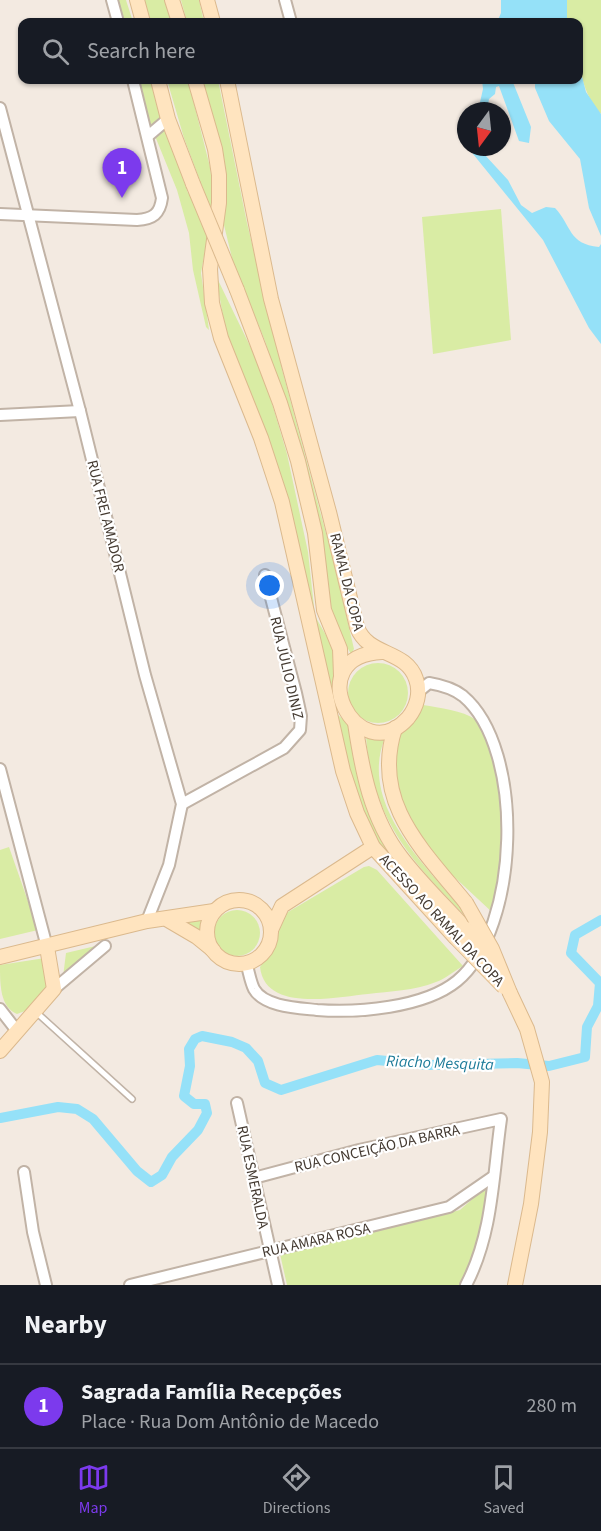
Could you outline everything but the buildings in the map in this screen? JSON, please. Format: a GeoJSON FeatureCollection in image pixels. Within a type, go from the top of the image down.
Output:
{"type":"FeatureCollection","features":[{"type":"Feature","properties":{"kind":"main road"},"geometry":{"type":"LineString","coordinates":[[137,0],[142,18]]}},
{"type":"Feature","properties":{"kind":"main road"},"geometry":{"type":"LineString","coordinates":[[172,0],[177,18]]}},
{"type":"Feature","properties":{"kind":"main road"},"geometry":{"type":"LineString","coordinates":[[207,0],[212,18]]}},
{"type":"Feature","properties":{"kind":"main road","name":"RAMAL DA COPA"},"geometry":{"type":"LineString","coordinates":[[159,84],[168,119],[280,403],[298,461],[315,533],[324,610],[340,649],[340,681]]}},
{"type":"Feature","properties":{"kind":"main road"},"geometry":{"type":"LineString","coordinates":[[168,920],[197,937],[231,962],[246,963],[260,957],[266,949],[282,906],[373,847],[357,813],[343,771],[334,706],[282,502],[261,438],[221,338],[212,303],[210,269],[219,203],[219,175],[215,149],[196,84]]}},
{"type":"Feature","properties":{"kind":"main road","name":"RAMAL DA COPA"},"geometry":{"type":"LineString","coordinates":[[228,84],[271,299],[330,512],[357,627],[364,641],[403,661],[416,680],[418,692]]}},
{"type":"Feature","properties":{"kind":"main road"},"geometry":{"type":"LineString","coordinates":[[334,706],[340,681],[352,662],[362,656],[382,652]]}},
{"type":"Feature","properties":{"kind":"main road"},"geometry":{"type":"LineString","coordinates":[[334,706],[355,723],[374,731],[394,728],[412,713],[418,692]]}},
{"type":"Feature","properties":{"kind":"main road"},"geometry":{"type":"LineString","coordinates":[[355,723],[367,789],[386,833],[400,857],[461,933]]}},
{"type":"Feature","properties":{"kind":"main road"},"geometry":{"type":"LineString","coordinates":[[394,728],[388,750],[387,766],[391,789],[404,822],[421,850],[466,903],[492,949],[527,1029],[542,1082],[542,1109],[531,1204],[515,1285]]}},
{"type":"Feature","properties":{"kind":"main road","name":"ACESSO AO RAMAL DA COPA"},"geometry":{"type":"LineString","coordinates":[[373,847],[461,933],[510,993]]}},
{"type":"Feature","properties":{"kind":"main road"},"geometry":{"type":"LineString","coordinates":[[0,957],[33,951],[147,921],[168,920],[214,911],[233,900],[282,906]]}},
{"type":"Feature","properties":{"kind":"main road"},"geometry":{"type":"LineString","coordinates":[[255,903],[269,919],[272,930]]}},
{"type":"Feature","properties":{"kind":"main road"},"geometry":{"type":"LineString","coordinates":[[214,911],[207,931],[214,951]]}},
{"type":"Feature","properties":{"kind":"main road"},"geometry":{"type":"LineString","coordinates":[[0,1051],[54,989],[47,947]]}},
{"type":"Feature","properties":{"kind":"main road"},"geometry":{"type":"LineString","coordinates":[[0,949],[33,951]]}},
{"type":"Feature","properties":{"kind":"street"},"geometry":{"type":"LineString","coordinates":[[112,0],[117,18]]}},
{"type":"Feature","properties":{"kind":"street"},"geometry":{"type":"LineString","coordinates":[[285,0],[290,18]]}},
{"type":"Feature","properties":{"kind":"street"},"geometry":{"type":"LineString","coordinates":[[0,214],[149,219],[156,214],[162,198],[134,84]]}},
{"type":"Feature","properties":{"kind":"street","name":"RUA FREI AMADOR"},"geometry":{"type":"LineString","coordinates":[[0,108],[80,411],[145,675],[182,804],[171,857],[147,921]]}},
{"type":"Feature","properties":{"kind":"street"},"geometry":{"type":"LineString","coordinates":[[148,136],[168,119]]}},
{"type":"Feature","properties":{"kind":"street"},"geometry":{"type":"LineString","coordinates":[[0,415],[80,411]]}},
{"type":"Feature","properties":{"kind":"street","name":"RUA JÚLIO DINIZ"},"geometry":{"type":"LineString","coordinates":[[182,804],[284,748],[300,730],[301,716],[296,693],[265,575]]}},
{"type":"Feature","properties":{"kind":"street"},"geometry":{"type":"LineString","coordinates":[[246,963],[254,990],[264,999],[303,1009],[339,1012],[426,998],[456,982],[474,962],[488,940],[507,874],[508,844],[496,755],[483,719],[463,696],[447,687],[429,683],[418,692]]}},
{"type":"Feature","properties":{"kind":"street"},"geometry":{"type":"LineString","coordinates":[[0,769],[47,947]]}},
{"type":"Feature","properties":{"kind":"street"},"geometry":{"type":"LineString","coordinates":[[54,989],[105,946]]}},
{"type":"Feature","properties":{"kind":"street"},"geometry":{"type":"LineString","coordinates":[[0,1009],[17,1031]]}},
{"type":"Feature","properties":{"kind":"street","name":"RUA ESMERALDA"},"geometry":{"type":"LineString","coordinates":[[237,1103],[278,1285]]}},
{"type":"Feature","properties":{"kind":"street","name":"RUA CONCEIÇÃO DA BARRA"},"geometry":{"type":"LineString","coordinates":[[254,1178],[359,1150],[501,1119],[494,1176]]}},
{"type":"Feature","properties":{"kind":"street"},"geometry":{"type":"LineString","coordinates":[[24,1172],[38,1260],[46,1285]]}},
{"type":"Feature","properties":{"kind":"street"},"geometry":{"type":"LineString","coordinates":[[466,1285],[478,1261],[490,1211],[494,1176]]}},
{"type":"Feature","properties":{"kind":"street","name":"RUA AMARA ROSA"},"geometry":{"type":"LineString","coordinates":[[132,1285],[449,1207],[494,1176]]}},
{"type":"Feature","properties":{"kind":"lane"},"geometry":{"type":"LineString","coordinates":[[34,1011],[132,1099]]}},
{"type":"Feature","properties":{"kind":"green space"},"geometry":{"type":"Polygon","coordinates":[[[113,0],[126,0],[132,18],[118,18],[113,0]]]}},
{"type":"Feature","properties":{"kind":"green space"},"geometry":{"type":"Polygon","coordinates":[[[144,0],[167,0],[173,18],[149,18],[144,0]]]}},
{"type":"Feature","properties":{"kind":"green space"},"geometry":{"type":"Polygon","coordinates":[[[181,0],[199,0],[203,18],[186,18],[181,0]]]}},
{"type":"Feature","properties":{"kind":"green space"},"geometry":{"type":"Polygon","coordinates":[[[567,0],[601,0],[601,114],[593,104],[583,82],[583,18],[567,18],[567,0]]]}},
{"type":"Feature","properties":{"kind":"green space"},"geometry":{"type":"Polygon","coordinates":[[[136,84],[152,84],[162,120],[149,125],[136,84]]]}},
{"type":"Feature","properties":{"kind":"green space"},"geometry":{"type":"Polygon","coordinates":[[[168,84],[189,84],[210,167],[214,199],[201,273],[209,330],[206,327],[193,270],[189,233],[177,190],[155,136],[166,129],[188,193],[198,195],[203,189],[184,138],[168,84]]]}},
{"type":"Feature","properties":{"kind":"green space"},"geometry":{"type":"Polygon","coordinates":[[[203,84],[219,84],[247,223],[283,373],[335,567],[354,649],[351,654],[334,625],[327,601],[323,538],[283,396],[265,341],[233,262],[222,217],[203,84]]]}},
{"type":"Feature","properties":{"kind":"green space"},"geometry":{"type":"Polygon","coordinates":[[[501,209],[511,340],[433,354],[422,217],[501,209]]]}},
{"type":"Feature","properties":{"kind":"green space"},"geometry":{"type":"Polygon","coordinates":[[[213,260],[218,280],[263,373],[287,454],[308,552],[315,616],[331,644],[338,668],[332,689],[338,715],[351,726],[368,807],[400,868],[379,842],[362,811],[348,776],[305,592],[232,358],[213,260]]]}},
{"type":"Feature","properties":{"kind":"green space"},"geometry":{"type":"Polygon","coordinates":[[[378,663],[395,668],[403,676],[408,693],[403,710],[395,718],[378,723],[361,718],[353,710],[348,693],[353,676],[361,668],[378,663]]]}},
{"type":"Feature","properties":{"kind":"green space"},"geometry":{"type":"Polygon","coordinates":[[[423,705],[451,710],[476,720],[483,729],[489,744],[498,785],[503,846],[501,873],[493,913],[435,859],[414,831],[402,804],[395,780],[396,739],[423,705]]]}},
{"type":"Feature","properties":{"kind":"green space"},"geometry":{"type":"Polygon","coordinates":[[[366,736],[384,740],[379,766],[382,792],[391,816],[422,863],[474,925],[434,883],[400,841],[377,794],[370,767],[366,736]]]}},
{"type":"Feature","properties":{"kind":"green space"},"geometry":{"type":"Polygon","coordinates":[[[9,847],[38,930],[0,939],[0,850],[9,847]]]}},
{"type":"Feature","properties":{"kind":"green space"},"geometry":{"type":"Polygon","coordinates":[[[369,866],[377,870],[463,966],[436,982],[402,990],[322,999],[288,997],[275,991],[265,981],[260,967],[275,947],[283,915],[369,866]]]}},
{"type":"Feature","properties":{"kind":"green space"},"geometry":{"type":"Polygon","coordinates":[[[242,910],[254,916],[259,924],[259,942],[254,950],[246,955],[232,956],[220,950],[215,942],[214,928],[220,916],[228,911],[242,910]]]}},
{"type":"Feature","properties":{"kind":"green space"},"geometry":{"type":"Polygon","coordinates":[[[212,912],[206,932],[208,941],[171,920],[212,912]]]}},
{"type":"Feature","properties":{"kind":"green space"},"geometry":{"type":"Polygon","coordinates":[[[104,944],[82,958],[63,977],[66,953],[104,944]]]}},
{"type":"Feature","properties":{"kind":"green space"},"geometry":{"type":"Polygon","coordinates":[[[45,958],[47,988],[25,1011],[17,1014],[11,1011],[2,994],[0,965],[45,958]]]}},
{"type":"Feature","properties":{"kind":"green space"},"geometry":{"type":"Polygon","coordinates":[[[487,1186],[478,1242],[461,1285],[287,1285],[280,1254],[460,1210],[487,1186]]]}},
{"type":"Feature","properties":{"kind":"water"},"geometry":{"type":"Polygon","coordinates":[[[501,0],[567,0],[567,18],[499,18],[501,0]]]}},
{"type":"Feature","properties":{"kind":"water"},"geometry":{"type":"Polygon","coordinates":[[[583,80],[586,92],[601,114],[601,236],[589,208],[580,159],[549,121],[535,84],[583,84],[583,80]]]}},
{"type":"Feature","properties":{"kind":"water"},"geometry":{"type":"Polygon","coordinates":[[[482,84],[514,84],[531,127],[529,143],[519,141],[511,119],[511,102],[505,102],[499,86],[496,87],[495,94],[488,102],[480,102],[482,84]]]}},
{"type":"Feature","properties":{"kind":"water"},"geometry":{"type":"Polygon","coordinates":[[[475,156],[486,156],[508,180],[521,205],[532,213],[546,207],[555,208],[581,242],[599,247],[601,244],[601,344],[589,328],[543,240],[475,156]]]}},
{"type":"Feature","properties":{"kind":"waterway","name":"Riacho Mesquita"},"geometry":{"type":"LineString","coordinates":[[0,1118],[58,1107],[77,1109],[93,1119],[137,1171],[151,1182],[162,1175],[172,1157],[198,1130],[207,1113],[205,1104],[194,1104],[184,1096],[190,1066],[189,1049],[195,1039],[202,1036],[232,1042],[246,1048],[258,1061],[265,1083],[281,1090],[377,1060],[429,1065],[517,1063],[549,1066],[585,1057],[587,1027],[598,1006],[600,983],[571,953],[575,935],[601,920]]}},
{"type":"Feature","properties":{"kind":"place","name":"Sagrada Família Recepções"},"geometry":{"type":"Point","coordinates":[122,198]}}]}
